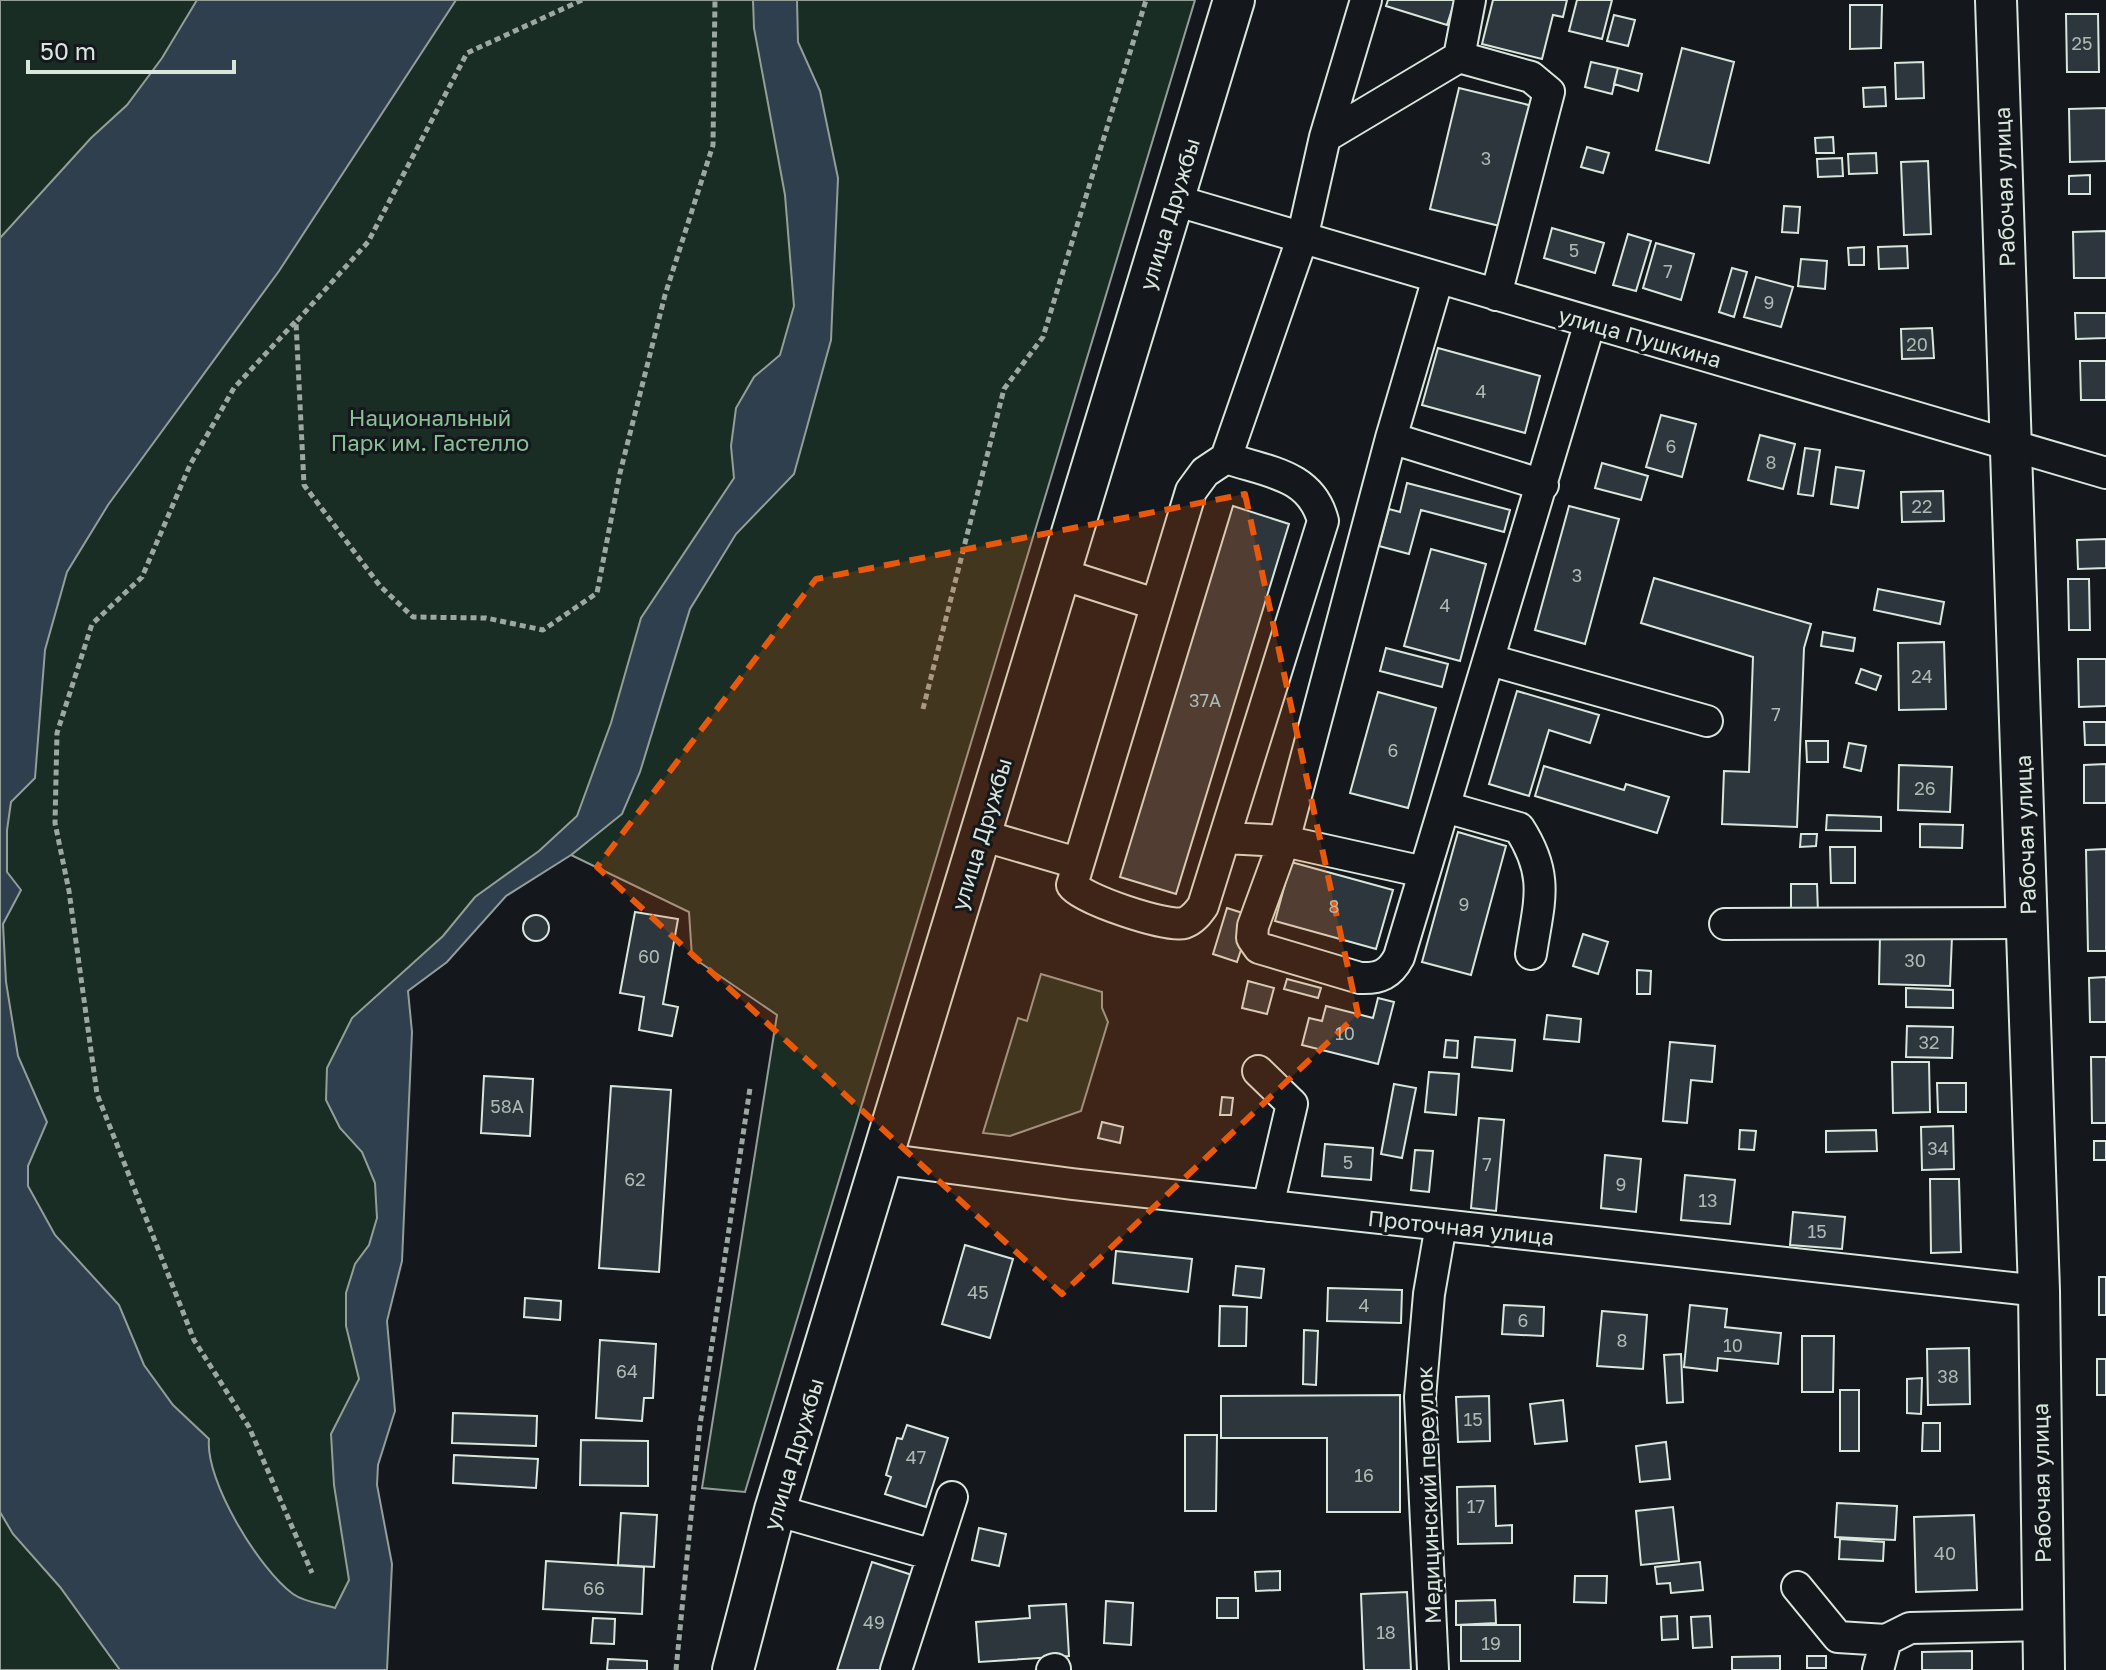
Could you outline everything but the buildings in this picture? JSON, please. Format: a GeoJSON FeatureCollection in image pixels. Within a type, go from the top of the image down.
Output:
{"type":"FeatureCollection","features":[{"type":"Feature","properties":{"kind":"main road","name":"улица Дружбы"},"geometry":{"type":"LineString","coordinates":[[733,1670],[775,1510],[1234,0]]}},
{"type":"Feature","properties":{"kind":"main road","name":"Рабочая улица"},"geometry":{"type":"LineString","coordinates":[[1996,0],[2014,446],[2039,1291],[2044,1670]]}},
{"type":"Feature","properties":{"kind":"street"},"geometry":{"type":"LineString","coordinates":[[1226,458],[1300,483],[1318,501],[1323,521],[1203,906],[1194,918],[1182,924],[1170,924],[1083,896],[1072,885],[1191,491],[1205,472],[1226,458],[1302,239],[1325,137],[1366,0]]}},
{"type":"Feature","properties":{"kind":"street"},"geometry":{"type":"LineString","coordinates":[[1459,57],[1470,0]]}},
{"type":"Feature","properties":{"kind":"street"},"geometry":{"type":"LineString","coordinates":[[1325,137],[1459,57],[1531,77],[1549,92],[1496,295]]}},
{"type":"Feature","properties":{"kind":"street","name":"улица Пушкина"},"geometry":{"type":"LineString","coordinates":[[1174,200],[2106,473]]}},
{"type":"Feature","properties":{"kind":"street"},"geometry":{"type":"LineString","coordinates":[[1438,278],[1391,438],[1284,841],[1253,926],[1252,938],[1259,948],[1271,954],[1360,978],[1374,978],[1391,971],[1399,957],[1590,322]]}},
{"type":"Feature","properties":{"kind":"street"},"geometry":{"type":"LineString","coordinates":[[1391,438],[1543,485]]}},
{"type":"Feature","properties":{"kind":"street"},"geometry":{"type":"LineString","coordinates":[[1058,573],[1155,604]]}},
{"type":"Feature","properties":{"kind":"street"},"geometry":{"type":"LineString","coordinates":[[1490,660],[1707,721]]}},
{"type":"Feature","properties":{"kind":"street"},"geometry":{"type":"LineString","coordinates":[[1445,807],[1519,828],[1535,853],[1541,887],[1531,954]]}},
{"type":"Feature","properties":{"kind":"street"},"geometry":{"type":"LineString","coordinates":[[981,835],[1077,863]]}},
{"type":"Feature","properties":{"kind":"street"},"geometry":{"type":"LineString","coordinates":[[1225,838],[1284,841],[1424,872]]}},
{"type":"Feature","properties":{"kind":"street"},"geometry":{"type":"LineString","coordinates":[[1725,924],[2028,923]]}},
{"type":"Feature","properties":{"kind":"street"},"geometry":{"type":"LineString","coordinates":[[1258,1071],[1292,1104],[1268,1206]]}},
{"type":"Feature","properties":{"kind":"street","name":"Проточная улица"},"geometry":{"type":"LineString","coordinates":[[883,1159],[1268,1206],[2039,1291]]}},
{"type":"Feature","properties":{"kind":"street","name":"Медицинский переулок"},"geometry":{"type":"LineString","coordinates":[[1433,1670],[1420,1397],[1429,1294],[1441,1225]]}},
{"type":"Feature","properties":{"kind":"street"},"geometry":{"type":"LineString","coordinates":[[896,1670],[952,1497]]}},
{"type":"Feature","properties":{"kind":"street"},"geometry":{"type":"LineString","coordinates":[[775,1510],[933,1555]]}},
{"type":"Feature","properties":{"kind":"street"},"geometry":{"type":"LineString","coordinates":[[1797,1587],[1838,1637],[1886,1640],[1910,1628],[2043,1625]]}},
{"type":"Feature","properties":{"kind":"street"},"geometry":{"type":"LineString","coordinates":[[1878,1670],[1886,1640]]}},
{"type":"Feature","properties":{"kind":"path"},"geometry":{"type":"LineString","coordinates":[[312,1573],[249,1427],[194,1340],[97,1094],[69,891],[55,823],[57,733],[92,624],[142,577],[190,465],[234,388],[368,242],[467,53],[582,0]]}},
{"type":"Feature","properties":{"kind":"path"},"geometry":{"type":"LineString","coordinates":[[296,322],[304,485],[380,586],[413,617],[486,618],[543,630],[597,593],[620,473],[665,295],[713,145],[715,0]]}},
{"type":"Feature","properties":{"kind":"path"},"geometry":{"type":"LineString","coordinates":[[923,709],[1004,389],[1043,337],[1146,0]]}},
{"type":"Feature","properties":{"kind":"path"},"geometry":{"type":"LineString","coordinates":[[676,1670],[700,1425],[750,1088]]}},
{"type":"Feature","properties":{"kind":"highlighted area"},"geometry":{"type":"Polygon","coordinates":[[[1245,494],[1358,1014],[1062,1294],[597,867],[816,579],[1245,494]]]}},
{"type":"Feature","properties":{"kind":"green space","name":"Национальный Парк им. Гастелло"},"geometry":{"type":"Polygon","coordinates":[[[0,0],[1195,0],[745,1492],[702,1488],[777,1015],[692,957],[689,912],[571,855],[587,842],[573,835],[394,981],[368,1670],[0,1670],[0,0]]]}},
{"type":"Feature","properties":{"kind":"green space"},"geometry":{"type":"Polygon","coordinates":[[[1041,974],[1102,992],[1102,1008],[1108,1022],[1081,1111],[1010,1136],[983,1133],[1018,1018],[1027,1021],[1041,974]]]}},
{"type":"Feature","properties":{"kind":"water"},"geometry":{"type":"Polygon","coordinates":[[[197,0],[456,0],[279,271],[108,505],[67,572],[45,650],[35,778],[11,802],[7,872],[21,890],[3,924],[6,982],[18,1056],[47,1122],[28,1166],[28,1186],[55,1235],[119,1305],[144,1365],[173,1405],[209,1439],[216,1477],[250,1545],[279,1582],[297,1597],[313,1602],[335,1608],[349,1580],[334,1485],[331,1434],[359,1379],[346,1326],[346,1293],[355,1264],[369,1245],[377,1218],[375,1183],[362,1152],[340,1128],[326,1100],[327,1068],[352,1018],[443,936],[475,897],[539,851],[577,816],[611,723],[641,618],[734,478],[731,446],[736,408],[754,377],[780,355],[794,306],[785,195],[754,28],[753,0],[797,0],[798,42],[820,91],[838,178],[831,340],[794,474],[736,534],[690,609],[640,772],[622,814],[571,855],[506,896],[447,962],[408,991],[412,1032],[402,1261],[387,1321],[395,1411],[378,1465],[377,1485],[392,1564],[387,1670],[120,1670],[60,1587],[13,1534],[0,1512],[0,238],[91,138],[127,105],[162,58],[197,0]]]}}]}
